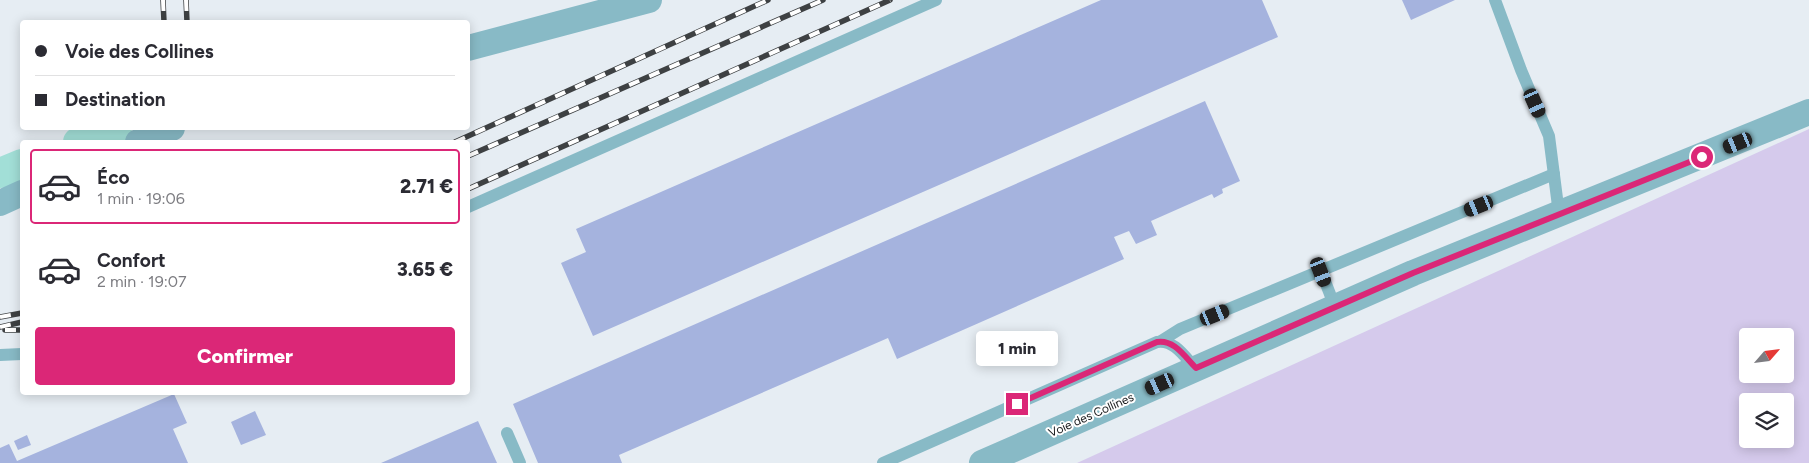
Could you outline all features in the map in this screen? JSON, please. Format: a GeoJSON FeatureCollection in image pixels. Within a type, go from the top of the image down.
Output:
{"type":"FeatureCollection","features":[{"type":"Feature","properties":{"kind":"street"},"geometry":{"type":"LineString","coordinates":[[470,47],[638,2]]}},
{"type":"Feature","properties":{"kind":"street","name":"Voie des Collines"},"geometry":{"type":"LineString","coordinates":[[982,463],[1413,273],[1809,112]]}},
{"type":"Feature","properties":{"kind":"street"},"geometry":{"type":"LineString","coordinates":[[143,140],[167,130]]}},
{"type":"Feature","properties":{"kind":"street"},"geometry":{"type":"LineString","coordinates":[[0,203],[20,194]]}},
{"type":"Feature","properties":{"kind":"lane"},"geometry":{"type":"LineString","coordinates":[[470,206],[936,0]]}},
{"type":"Feature","properties":{"kind":"lane"},"geometry":{"type":"LineString","coordinates":[[1495,0],[1521,70],[1549,136],[1559,214]]}},
{"type":"Feature","properties":{"kind":"lane"},"geometry":{"type":"LineString","coordinates":[[883,463],[1161,341],[1180,329],[1554,174]]}},
{"type":"Feature","properties":{"kind":"lane"},"geometry":{"type":"LineString","coordinates":[[1321,272],[1335,307]]}},
{"type":"Feature","properties":{"kind":"lane"},"geometry":{"type":"LineString","coordinates":[[1161,341],[1171,343],[1196,368]]}},
{"type":"Feature","properties":{"kind":"lane"},"geometry":{"type":"LineString","coordinates":[[0,355],[20,354]]}},
{"type":"Feature","properties":{"kind":"lane"},"geometry":{"type":"LineString","coordinates":[[507,434],[520,463]]}},
{"type":"Feature","properties":{"kind":"shaded area"},"geometry":{"type":"Polygon","coordinates":[[[1809,129],[1809,463],[1077,463],[1809,129]]]}},
{"type":"Feature","properties":{"kind":"building"},"geometry":{"type":"Polygon","coordinates":[[[1101,0],[1262,0],[1278,37],[593,336],[561,263],[586,252],[576,229],[1101,0]]]}},
{"type":"Feature","properties":{"kind":"building"},"geometry":{"type":"Polygon","coordinates":[[[1402,0],[1455,0],[1411,20],[1402,0]]]}},
{"type":"Feature","properties":{"kind":"building"},"geometry":{"type":"Polygon","coordinates":[[[1205,101],[1240,181],[1222,189],[1223,193],[1214,198],[1212,194],[1151,221],[1157,235],[1136,244],[1129,231],[1114,237],[1124,259],[897,359],[888,338],[619,455],[622,463],[538,463],[513,404],[1205,101]]]}},
{"type":"Feature","properties":{"kind":"building"},"geometry":{"type":"Polygon","coordinates":[[[172,395],[174,395],[187,423],[173,429],[188,463],[0,463],[0,448],[9,444],[17,461],[172,395]]]}},
{"type":"Feature","properties":{"kind":"building"},"geometry":{"type":"Polygon","coordinates":[[[255,411],[266,435],[241,445],[231,422],[255,411]]]}},
{"type":"Feature","properties":{"kind":"building"},"geometry":{"type":"Polygon","coordinates":[[[478,421],[497,463],[381,463],[478,421]]]}},
{"type":"Feature","properties":{"kind":"building"},"geometry":{"type":"Polygon","coordinates":[[[27,435],[31,445],[18,450],[14,441],[27,435]]]}},
{"type":"Feature","properties":{"kind":"waterway"},"geometry":{"type":"LineString","coordinates":[[84,140],[111,130]]}},
{"type":"Feature","properties":{"kind":"waterway"},"geometry":{"type":"LineString","coordinates":[[0,173],[20,165]]}},
{"type":"Feature","properties":{"kind":"railway"},"geometry":{"type":"LineString","coordinates":[[163,0],[164,20]]}},
{"type":"Feature","properties":{"kind":"railway"},"geometry":{"type":"LineString","coordinates":[[186,0],[187,20]]}},
{"type":"Feature","properties":{"kind":"railway"},"geometry":{"type":"LineString","coordinates":[[459,140],[768,0]]}},
{"type":"Feature","properties":{"kind":"railway"},"geometry":{"type":"LineString","coordinates":[[470,155],[823,0]]}},
{"type":"Feature","properties":{"kind":"railway"},"geometry":{"type":"LineString","coordinates":[[470,188],[890,0]]}},
{"type":"Feature","properties":{"kind":"railway"},"geometry":{"type":"LineString","coordinates":[[0,317],[20,313]]}},
{"type":"Feature","properties":{"kind":"railway"},"geometry":{"type":"LineString","coordinates":[[0,327],[20,322]]}},
{"type":"Feature","properties":{"kind":"railway"},"geometry":{"type":"LineString","coordinates":[[5,330],[20,330]]}},
{"type":"Feature","properties":{"kind":"route"},"geometry":{"type":"LineString","coordinates":[[1017,404],[1164,340],[1171,343],[1196,368],[1413,273],[1702,157]]}}]}
